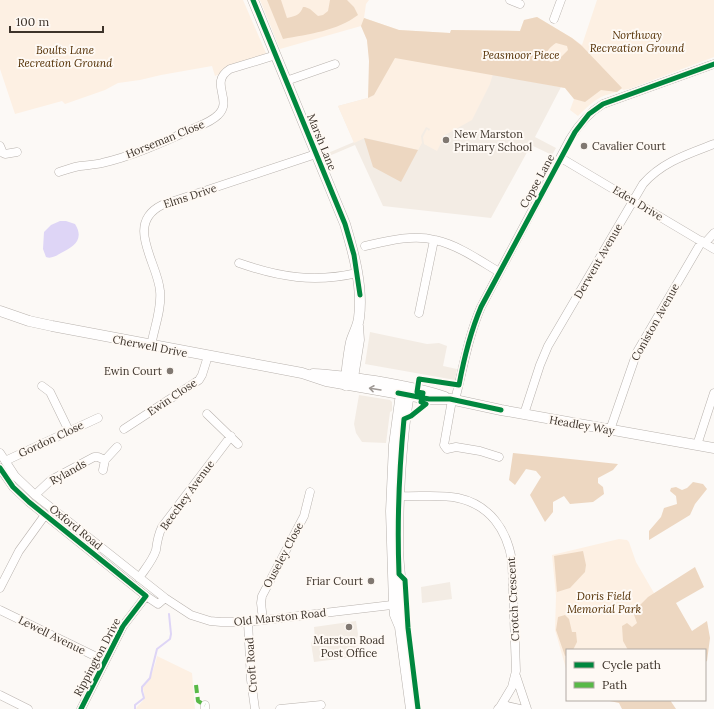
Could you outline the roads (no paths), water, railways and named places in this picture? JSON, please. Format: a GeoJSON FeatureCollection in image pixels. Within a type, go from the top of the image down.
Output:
{"type":"FeatureCollection","features":[{"type":"Feature","properties":{"kind":"main road","name":"Marsh Lane"},"geometry":{"type":"LineString","coordinates":[[253,0],[345,224],[354,255],[360,295],[358,324],[359,340],[353,355],[349,381]]}},
{"type":"Feature","properties":{"kind":"main road","name":"Cherwell Drive"},"geometry":{"type":"LineString","coordinates":[[0,311],[29,321],[151,346],[302,373],[332,375],[349,381]]}},
{"type":"Feature","properties":{"kind":"main road","name":"Cherwell Drive"},"geometry":{"type":"LineString","coordinates":[[302,373],[326,381],[349,381],[404,390]]}},
{"type":"Feature","properties":{"kind":"main road","name":"Headley Way"},"geometry":{"type":"LineString","coordinates":[[404,390],[429,400],[453,400],[714,448]]}},
{"type":"Feature","properties":{"kind":"main road"},"geometry":{"type":"LineString","coordinates":[[404,390],[397,453],[395,511],[398,552],[397,604],[402,614],[400,627],[411,709]]}},
{"type":"Feature","properties":{"kind":"main road"},"geometry":{"type":"LineString","coordinates":[[395,511],[399,496],[397,453]]}},
{"type":"Feature","properties":{"kind":"street"},"geometry":{"type":"LineString","coordinates":[[510,0],[520,4]]}},
{"type":"Feature","properties":{"kind":"street"},"geometry":{"type":"LineString","coordinates":[[554,19],[561,0]]}},
{"type":"Feature","properties":{"kind":"street","name":"Horseman Close"},"geometry":{"type":"LineString","coordinates":[[59,172],[79,166],[112,160],[154,145],[208,122],[217,116],[223,108],[224,102],[220,84],[221,78],[226,71],[276,55]]}},
{"type":"Feature","properties":{"kind":"street"},"geometry":{"type":"LineString","coordinates":[[286,81],[335,64]]}},
{"type":"Feature","properties":{"kind":"street","name":"Copse Lane"},"geometry":{"type":"LineString","coordinates":[[499,457],[480,451],[456,447],[447,449],[444,446],[453,400],[471,332],[481,307],[577,128],[586,116],[597,107],[622,96],[714,64]]}},
{"type":"Feature","properties":{"kind":"street","name":"Derwent Avenue"},"geometry":{"type":"LineString","coordinates":[[524,414],[540,365],[548,346],[643,184],[660,168],[679,158],[714,144]]}},
{"type":"Feature","properties":{"kind":"street"},"geometry":{"type":"LineString","coordinates":[[0,146],[3,153],[6,154],[17,152]]}},
{"type":"Feature","properties":{"kind":"street","name":"Elms Drive"},"geometry":{"type":"LineString","coordinates":[[151,346],[159,306],[160,291],[144,233],[145,224],[149,215],[162,205],[316,154]]}},
{"type":"Feature","properties":{"kind":"street","name":"Eden Drive"},"geometry":{"type":"LineString","coordinates":[[561,158],[714,249]]}},
{"type":"Feature","properties":{"kind":"street","name":"Coniston Avenue"},"geometry":{"type":"LineString","coordinates":[[610,430],[637,352],[704,242],[714,233]]}},
{"type":"Feature","properties":{"kind":"street"},"geometry":{"type":"LineString","coordinates":[[365,246],[409,238],[434,240],[460,250],[499,272]]}},
{"type":"Feature","properties":{"kind":"street"},"geometry":{"type":"LineString","coordinates":[[419,313],[434,240]]}},
{"type":"Feature","properties":{"kind":"street"},"geometry":{"type":"LineString","coordinates":[[239,263],[281,276],[303,278],[357,273]]}},
{"type":"Feature","properties":{"kind":"street","name":"Ewin Close"},"geometry":{"type":"LineString","coordinates":[[124,429],[199,380],[208,356]]}},
{"type":"Feature","properties":{"kind":"street"},"geometry":{"type":"LineString","coordinates":[[42,386],[50,392],[69,431]]}},
{"type":"Feature","properties":{"kind":"street"},"geometry":{"type":"LineString","coordinates":[[697,445],[714,393]]}},
{"type":"Feature","properties":{"kind":"street"},"geometry":{"type":"LineString","coordinates":[[207,414],[238,444]]}},
{"type":"Feature","properties":{"kind":"street","name":"Gordon Close"},"geometry":{"type":"LineString","coordinates":[[2,464],[98,418]]}},
{"type":"Feature","properties":{"kind":"street","name":"Beechey Avenue"},"geometry":{"type":"LineString","coordinates":[[139,578],[152,558],[158,535],[162,527],[231,436]]}},
{"type":"Feature","properties":{"kind":"street"},"geometry":{"type":"LineString","coordinates":[[105,460],[117,447]]}},
{"type":"Feature","properties":{"kind":"street","name":"Oxford Road"},"geometry":{"type":"LineString","coordinates":[[0,453],[2,464],[9,481],[18,492],[146,596],[158,604],[165,598],[35,495],[2,464]]}},
{"type":"Feature","properties":{"kind":"street","name":"Rylands"},"geometry":{"type":"LineString","coordinates":[[35,495],[51,480],[94,457],[105,460],[103,470]]}},
{"type":"Feature","properties":{"kind":"street"},"geometry":{"type":"LineString","coordinates":[[9,481],[16,476]]}},
{"type":"Feature","properties":{"kind":"street","name":"Ouseley Close"},"geometry":{"type":"LineString","coordinates":[[263,620],[261,603],[262,596],[304,516],[310,492]]}},
{"type":"Feature","properties":{"kind":"street","name":"Crotch Crescent"},"geometry":{"type":"LineString","coordinates":[[399,496],[458,498],[471,502],[487,511],[501,527],[510,550],[512,561],[516,676],[512,687],[499,708]]}},
{"type":"Feature","properties":{"kind":"street"},"geometry":{"type":"LineString","coordinates":[[0,588],[19,551],[45,515]]}},
{"type":"Feature","properties":{"kind":"street","name":"Rippington Drive"},"geometry":{"type":"LineString","coordinates":[[81,709],[123,626],[146,596]]}},
{"type":"Feature","properties":{"kind":"street","name":"Old Marston Road"},"geometry":{"type":"LineString","coordinates":[[165,598],[185,612],[203,620],[216,622],[248,622],[397,604]]}},
{"type":"Feature","properties":{"kind":"street","name":"Lewell Avenue"},"geometry":{"type":"LineString","coordinates":[[0,610],[105,661]]}},
{"type":"Feature","properties":{"kind":"street","name":"Croft Road"},"geometry":{"type":"LineString","coordinates":[[248,622],[255,709]]}},
{"type":"Feature","properties":{"kind":"street"},"geometry":{"type":"LineString","coordinates":[[516,676],[527,709]]}},
{"type":"Feature","properties":{"kind":"street"},"geometry":{"type":"LineString","coordinates":[[0,695],[28,709]]}},
{"type":"Feature","properties":{"kind":"street"},"geometry":{"type":"LineString","coordinates":[[280,709],[321,705]]}},
{"type":"Feature","properties":{"kind":"street"},"geometry":{"type":"LineString","coordinates":[[499,708],[507,706],[520,709]]}},
{"type":"Feature","properties":{"kind":"waterway"},"geometry":{"type":"LineString","coordinates":[[135,709],[135,705],[144,698],[142,687],[150,678],[157,649],[170,639],[169,614]]}},
{"type":"Feature","properties":{"kind":"place","name":"New Marston Primary School"},"geometry":{"type":"Point","coordinates":[446,140]}},
{"type":"Feature","properties":{"kind":"place","name":"Cavalier Court"},"geometry":{"type":"Point","coordinates":[584,146]}},
{"type":"Feature","properties":{"kind":"place","name":"Ewin Court"},"geometry":{"type":"Point","coordinates":[170,371]}},
{"type":"Feature","properties":{"kind":"place","name":"Friar Court"},"geometry":{"type":"Point","coordinates":[371,581]}},
{"type":"Feature","properties":{"kind":"place","name":"Marston Road Post Office"},"geometry":{"type":"Point","coordinates":[349,627]}},
{"type":"Feature","properties":{"kind":"park label","name":"Northway Recreation Ground"},"geometry":{"type":"Point","coordinates":[637,41]}},
{"type":"Feature","properties":{"kind":"park label","name":"Peasmoor Piece"},"geometry":{"type":"Point","coordinates":[521,55]}},
{"type":"Feature","properties":{"kind":"park label","name":"Boults Lane Recreation Ground"},"geometry":{"type":"Point","coordinates":[65,56]}},
{"type":"Feature","properties":{"kind":"park label","name":"Doris Field Memorial Park"},"geometry":{"type":"Point","coordinates":[604,602]}}]}
